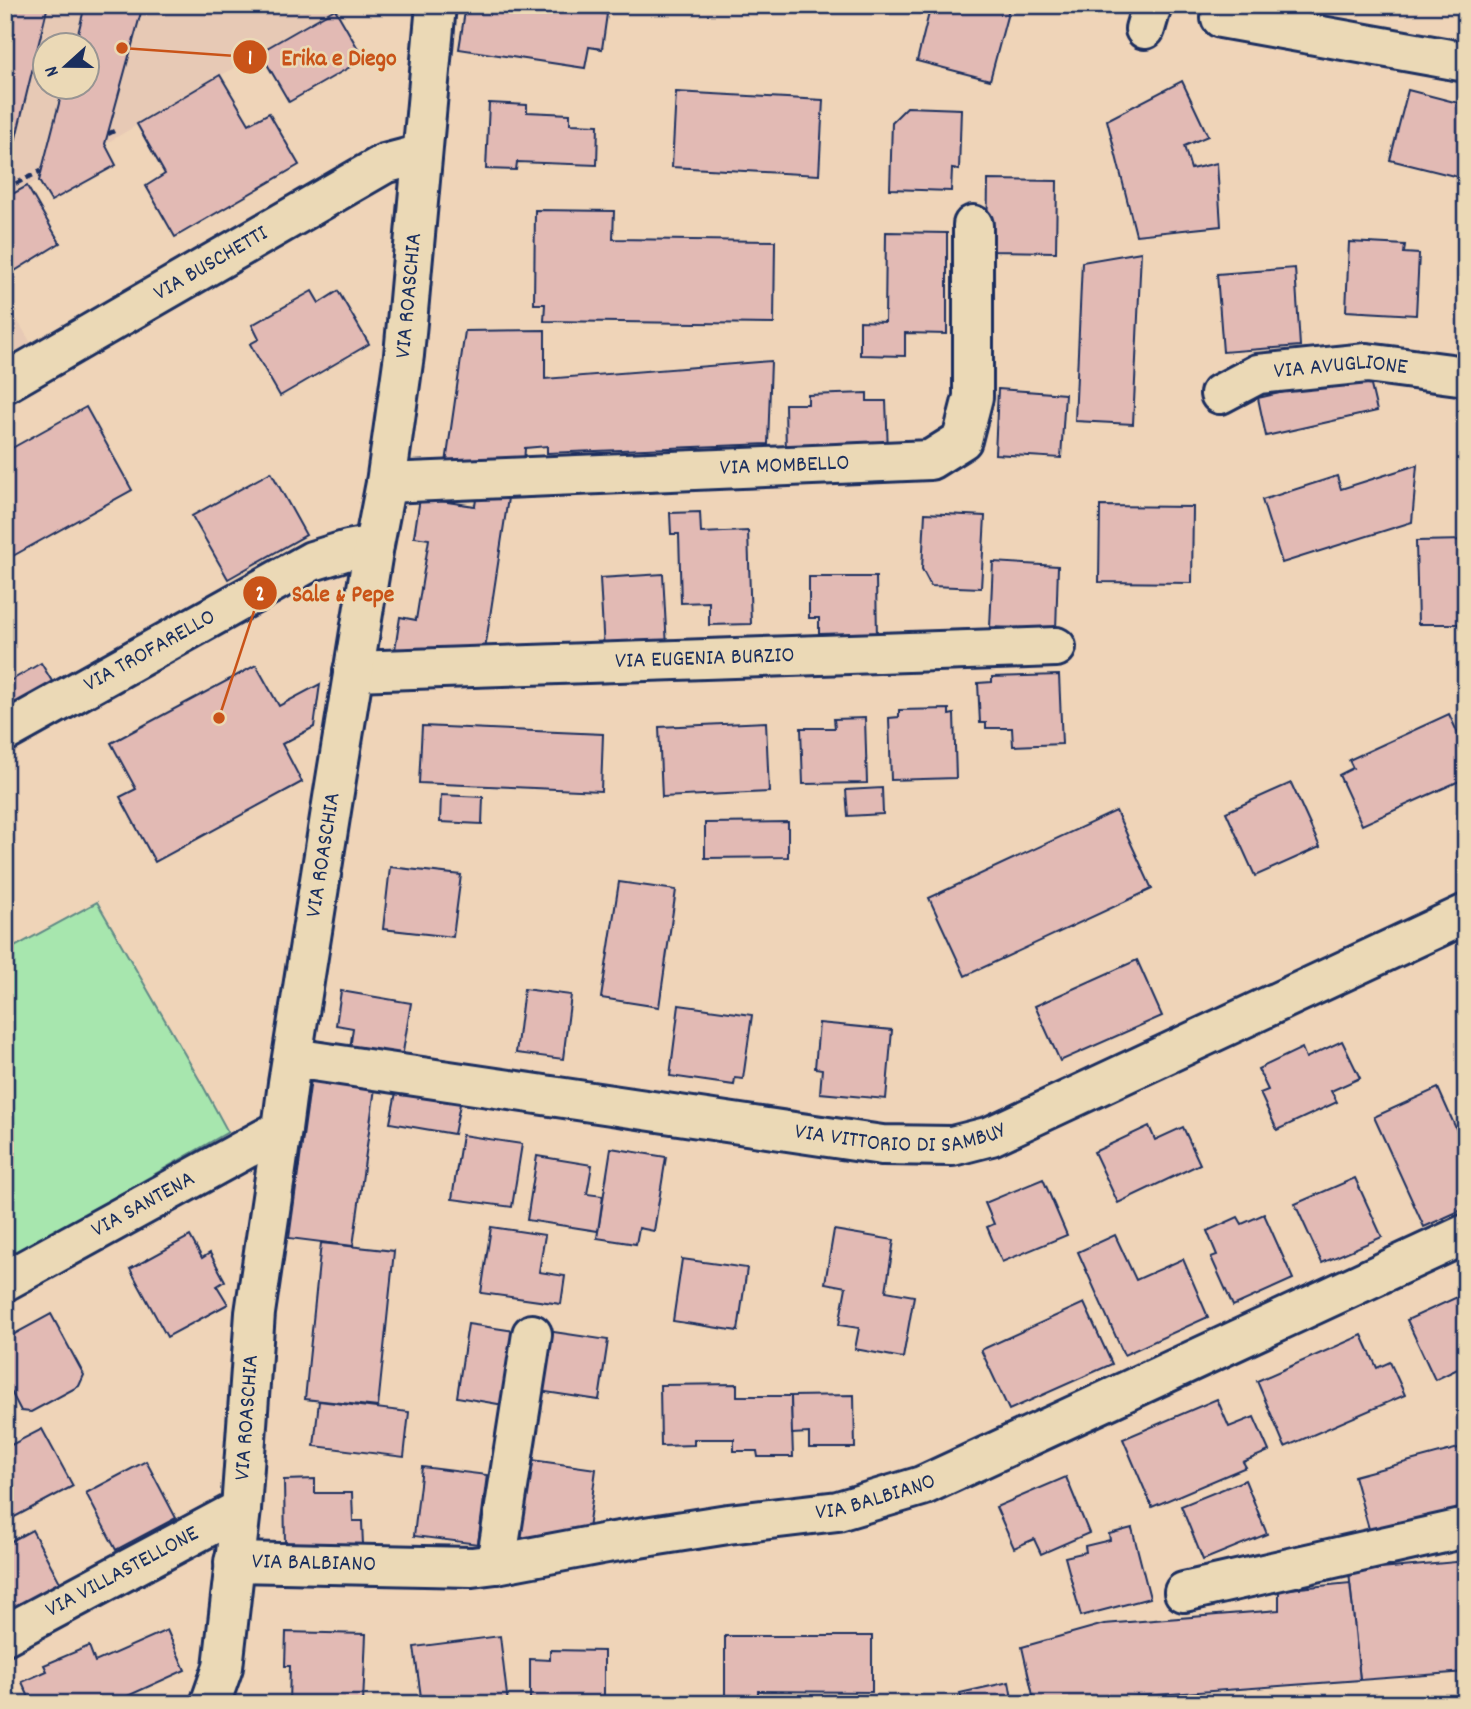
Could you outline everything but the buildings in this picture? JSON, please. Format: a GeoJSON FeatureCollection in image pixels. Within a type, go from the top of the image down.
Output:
{"type":"FeatureCollection","features":[{"type":"Feature","properties":{"kind":"street","name":"VIA ROASCHIA"},"geometry":{"type":"LineString","coordinates":[[210,1704],[223,1667],[241,1509],[255,1313],[288,1083],[386,483],[404,355],[436,5]]}},
{"type":"Feature","properties":{"kind":"street"},"geometry":{"type":"LineString","coordinates":[[1221,18],[1466,62]]}},
{"type":"Feature","properties":{"kind":"street","name":"VIA BUSCHETTI"},"geometry":{"type":"LineString","coordinates":[[5,383],[384,164],[422,153]]}},
{"type":"Feature","properties":{"kind":"street","name":"VIA MOMBELLO"},"geometry":{"type":"LineString","coordinates":[[386,483],[930,460],[962,440],[973,397],[973,225]]}},
{"type":"Feature","properties":{"kind":"street","name":"VIA AVUGLIONE"},"geometry":{"type":"LineString","coordinates":[[1220,394],[1258,374],[1367,363],[1466,376]]}},
{"type":"Feature","properties":{"kind":"street","name":"VIA TROFARELLO"},"geometry":{"type":"LineString","coordinates":[[5,732],[312,561],[374,545]]}},
{"type":"Feature","properties":{"kind":"street","name":"VIA EUGENIA BURZIO"},"geometry":{"type":"LineString","coordinates":[[354,671],[1056,647]]}},
{"type":"Feature","properties":{"kind":"street","name":"VIA VITTORIO DI SAMBUY"},"geometry":{"type":"LineString","coordinates":[[293,1058],[882,1145],[952,1146],[991,1136],[1466,914]]}},
{"type":"Feature","properties":{"kind":"street","name":"VIA SANTENA"},"geometry":{"type":"LineString","coordinates":[[5,1281],[282,1129]]}},
{"type":"Feature","properties":{"kind":"street","name":"VIA BALBIANO"},"geometry":{"type":"LineString","coordinates":[[234,1562],[472,1567],[647,1536],[838,1511],[922,1486],[1466,1234]]}},
{"type":"Feature","properties":{"kind":"street"},"geometry":{"type":"LineString","coordinates":[[496,1564],[531,1334]]}},
{"type":"Feature","properties":{"kind":"street","name":"VIA VILLASTELLONE"},"geometry":{"type":"LineString","coordinates":[[5,1635],[241,1509]]}},
{"type":"Feature","properties":{"kind":"street"},"geometry":{"type":"LineString","coordinates":[[1184,1592],[1466,1528]]}},
{"type":"Feature","properties":{"kind":"street"},"geometry":{"type":"LineString","coordinates":[[223,1667],[240,1704]]}},
{"type":"Feature","properties":{"kind":"path"},"geometry":{"type":"LineString","coordinates":[[108,134],[114,131]]}},
{"type":"Feature","properties":{"kind":"path"},"geometry":{"type":"LineString","coordinates":[[5,189],[41,171]]}},
{"type":"Feature","properties":{"kind":"shaded area"},"geometry":{"type":"Polygon","coordinates":[[[5,5],[340,5],[105,144],[5,198],[5,5]]]}},
{"type":"Feature","properties":{"kind":"shaded area"},"geometry":{"type":"Polygon","coordinates":[[[5,300],[31,343],[5,358],[5,300]]]}},
{"type":"Feature","properties":{"kind":"green space"},"geometry":{"type":"Polygon","coordinates":[[[97,902],[228,1132],[5,1260],[5,952],[97,902]]]}},
{"type":"Feature","properties":{"kind":"place","name":"Erika e Diego"},"geometry":{"type":"Point","coordinates":[122,48]}},
{"type":"Feature","properties":{"kind":"place","name":"Sale & Pepe"},"geometry":{"type":"Point","coordinates":[219,718]}}]}
